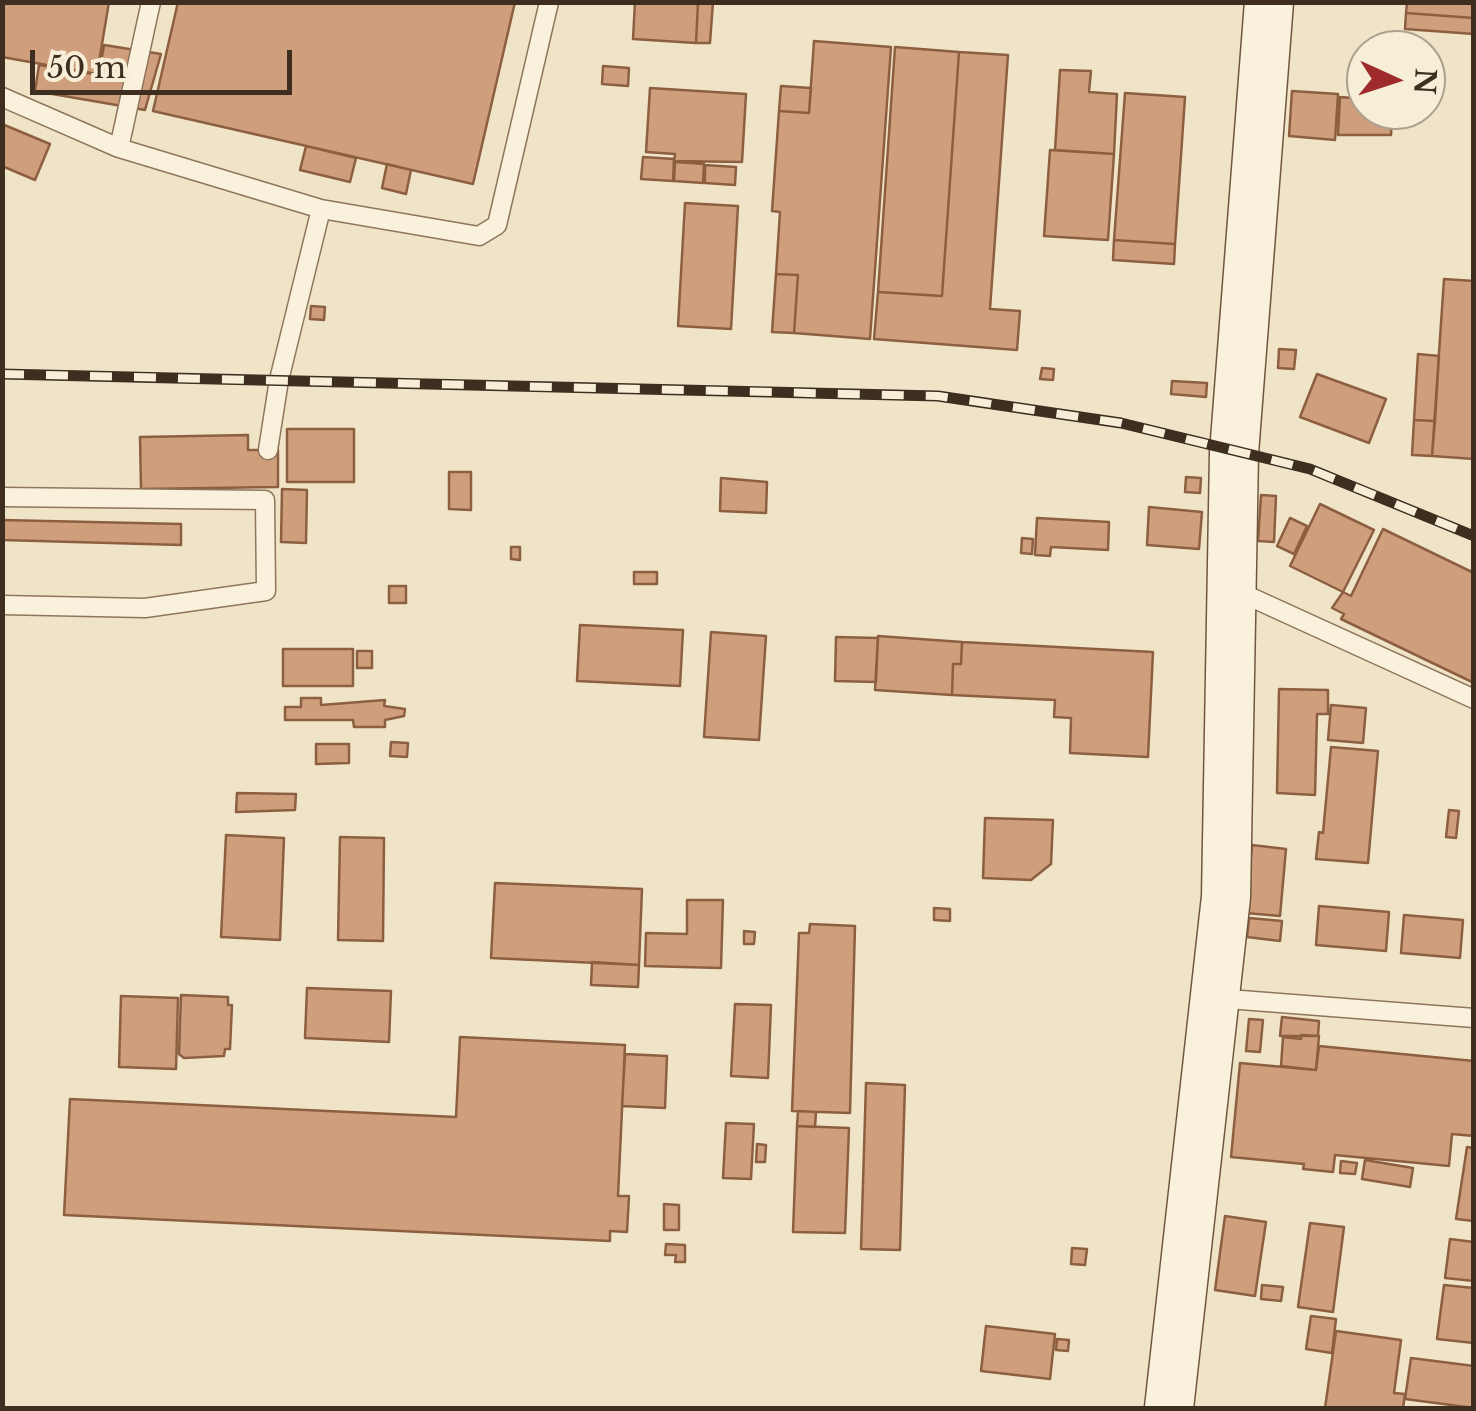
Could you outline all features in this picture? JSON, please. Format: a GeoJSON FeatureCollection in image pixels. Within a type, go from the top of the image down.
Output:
{"type":"FeatureCollection","features":[{"type":"Feature","properties":{"kind":"street"},"geometry":{"type":"LineString","coordinates":[[1169,1408],[1230,835],[1234,454],[1269,2]]}},
{"type":"Feature","properties":{"kind":"lane"},"geometry":{"type":"LineString","coordinates":[[118,148],[151,2]]}},
{"type":"Feature","properties":{"kind":"lane"},"geometry":{"type":"LineString","coordinates":[[2,97],[118,148],[321,209],[479,236],[497,226],[549,2]]}},
{"type":"Feature","properties":{"kind":"lane"},"geometry":{"type":"LineString","coordinates":[[268,450],[279,380],[321,209]]}},
{"type":"Feature","properties":{"kind":"lane"},"geometry":{"type":"LineString","coordinates":[[2,498],[265,494],[266,591],[145,608],[2,605]]}},
{"type":"Feature","properties":{"kind":"lane"},"geometry":{"type":"LineString","coordinates":[[1234,590],[1474,698]]}},
{"type":"Feature","properties":{"kind":"lane"},"geometry":{"type":"LineString","coordinates":[[1215,998],[1474,1018]]}},
{"type":"Feature","properties":{"kind":"building"},"geometry":{"type":"Polygon","coordinates":[[[2,2],[109,2],[97,74],[2,57],[2,2]]]}},
{"type":"Feature","properties":{"kind":"building"},"geometry":{"type":"Polygon","coordinates":[[[178,2],[515,2],[473,184],[153,111],[178,2]]]}},
{"type":"Feature","properties":{"kind":"building"},"geometry":{"type":"Polygon","coordinates":[[[635,2],[698,2],[696,43],[633,39],[635,2]]]}},
{"type":"Feature","properties":{"kind":"building"},"geometry":{"type":"Polygon","coordinates":[[[698,2],[713,2],[710,43],[696,43],[698,2]]]}},
{"type":"Feature","properties":{"kind":"building"},"geometry":{"type":"Polygon","coordinates":[[[1407,2],[1474,2],[1474,18],[1406,13],[1407,2]]]}},
{"type":"Feature","properties":{"kind":"building"},"geometry":{"type":"Polygon","coordinates":[[[1406,13],[1474,18],[1474,34],[1405,29],[1406,13]]]}},
{"type":"Feature","properties":{"kind":"building"},"geometry":{"type":"Polygon","coordinates":[[[814,41],[891,47],[870,339],[794,333],[798,275],[776,274],[780,212],[772,211],[779,111],[809,113],[814,41]]]}},
{"type":"Feature","properties":{"kind":"building"},"geometry":{"type":"Polygon","coordinates":[[[104,45],[161,54],[145,110],[35,91],[39,65],[99,75],[104,45]]]}},
{"type":"Feature","properties":{"kind":"building"},"geometry":{"type":"Polygon","coordinates":[[[895,47],[959,52],[942,296],[878,292],[895,47]]]}},
{"type":"Feature","properties":{"kind":"building"},"geometry":{"type":"Polygon","coordinates":[[[959,52],[1008,55],[990,309],[1020,311],[1017,350],[874,339],[878,292],[942,296],[959,52]]]}},
{"type":"Feature","properties":{"kind":"building"},"geometry":{"type":"Polygon","coordinates":[[[603,66],[629,68],[628,86],[602,84],[603,66]]]}},
{"type":"Feature","properties":{"kind":"building"},"geometry":{"type":"Polygon","coordinates":[[[1060,70],[1091,71],[1089,92],[1117,94],[1114,154],[1055,150],[1060,70]]]}},
{"type":"Feature","properties":{"kind":"building"},"geometry":{"type":"Polygon","coordinates":[[[781,86],[811,88],[809,113],[779,111],[781,86]]]}},
{"type":"Feature","properties":{"kind":"building"},"geometry":{"type":"Polygon","coordinates":[[[650,88],[746,94],[742,162],[674,161],[675,154],[646,152],[650,88]]]}},
{"type":"Feature","properties":{"kind":"building"},"geometry":{"type":"Polygon","coordinates":[[[1292,91],[1338,94],[1335,140],[1289,136],[1292,91]]]}},
{"type":"Feature","properties":{"kind":"building"},"geometry":{"type":"Polygon","coordinates":[[[1125,93],[1185,97],[1175,244],[1114,240],[1125,93]]]}},
{"type":"Feature","properties":{"kind":"building"},"geometry":{"type":"Polygon","coordinates":[[[1340,97],[1346,97],[1346,130],[1391,130],[1391,135],[1338,135],[1340,97]]]}},
{"type":"Feature","properties":{"kind":"building"},"geometry":{"type":"Polygon","coordinates":[[[2,124],[50,144],[35,180],[2,166],[2,124]]]}},
{"type":"Feature","properties":{"kind":"building"},"geometry":{"type":"Polygon","coordinates":[[[306,146],[356,158],[350,182],[300,170],[306,146]]]}},
{"type":"Feature","properties":{"kind":"building"},"geometry":{"type":"Polygon","coordinates":[[[1050,150],[1114,154],[1108,240],[1044,236],[1050,150]]]}},
{"type":"Feature","properties":{"kind":"building"},"geometry":{"type":"Polygon","coordinates":[[[643,157],[674,159],[673,181],[641,179],[643,157]]]}},
{"type":"Feature","properties":{"kind":"building"},"geometry":{"type":"Polygon","coordinates":[[[675,162],[704,164],[703,183],[674,181],[675,162]]]}},
{"type":"Feature","properties":{"kind":"building"},"geometry":{"type":"Polygon","coordinates":[[[387,164],[411,170],[406,194],[382,188],[387,164]]]}},
{"type":"Feature","properties":{"kind":"building"},"geometry":{"type":"Polygon","coordinates":[[[705,165],[736,167],[735,185],[705,183],[705,165]]]}},
{"type":"Feature","properties":{"kind":"building"},"geometry":{"type":"Polygon","coordinates":[[[685,203],[738,206],[731,329],[678,326],[685,203]]]}},
{"type":"Feature","properties":{"kind":"building"},"geometry":{"type":"Polygon","coordinates":[[[1114,240],[1175,244],[1174,264],[1113,260],[1114,240]]]}},
{"type":"Feature","properties":{"kind":"building"},"geometry":{"type":"Polygon","coordinates":[[[776,274],[798,275],[794,333],[772,332],[776,274]]]}},
{"type":"Feature","properties":{"kind":"building"},"geometry":{"type":"Polygon","coordinates":[[[1444,279],[1474,281],[1474,459],[1432,456],[1444,279]]]}},
{"type":"Feature","properties":{"kind":"building"},"geometry":{"type":"Polygon","coordinates":[[[311,306],[325,307],[324,320],[310,319],[311,306]]]}},
{"type":"Feature","properties":{"kind":"building"},"geometry":{"type":"Polygon","coordinates":[[[1279,349],[1296,350],[1294,369],[1278,368],[1279,349]]]}},
{"type":"Feature","properties":{"kind":"building"},"geometry":{"type":"Polygon","coordinates":[[[1418,354],[1439,356],[1435,421],[1414,420],[1418,354]]]}},
{"type":"Feature","properties":{"kind":"building"},"geometry":{"type":"Polygon","coordinates":[[[1042,368],[1054,369],[1053,380],[1040,379],[1042,368]]]}},
{"type":"Feature","properties":{"kind":"building"},"geometry":{"type":"Polygon","coordinates":[[[1317,374],[1386,399],[1369,443],[1300,417],[1317,374]]]}},
{"type":"Feature","properties":{"kind":"building"},"geometry":{"type":"Polygon","coordinates":[[[1172,381],[1207,383],[1206,397],[1171,394],[1172,381]]]}},
{"type":"Feature","properties":{"kind":"building"},"geometry":{"type":"Polygon","coordinates":[[[1414,420],[1435,421],[1432,456],[1412,455],[1414,420]]]}},
{"type":"Feature","properties":{"kind":"building"},"geometry":{"type":"Polygon","coordinates":[[[287,429],[354,429],[354,482],[287,482],[287,429]]]}},
{"type":"Feature","properties":{"kind":"building"},"geometry":{"type":"Polygon","coordinates":[[[248,435],[248,450],[278,450],[278,487],[141,489],[140,437],[248,435]]]}},
{"type":"Feature","properties":{"kind":"building"},"geometry":{"type":"Polygon","coordinates":[[[449,472],[471,472],[471,510],[449,509],[449,472]]]}},
{"type":"Feature","properties":{"kind":"building"},"geometry":{"type":"Polygon","coordinates":[[[1186,477],[1201,478],[1200,493],[1185,492],[1186,477]]]}},
{"type":"Feature","properties":{"kind":"building"},"geometry":{"type":"Polygon","coordinates":[[[721,478],[767,482],[766,513],[720,511],[721,478]]]}},
{"type":"Feature","properties":{"kind":"building"},"geometry":{"type":"Polygon","coordinates":[[[282,489],[307,490],[306,543],[281,542],[282,489]]]}},
{"type":"Feature","properties":{"kind":"building"},"geometry":{"type":"Polygon","coordinates":[[[1261,495],[1276,496],[1274,542],[1258,541],[1261,495]]]}},
{"type":"Feature","properties":{"kind":"building"},"geometry":{"type":"Polygon","coordinates":[[[1320,504],[1374,530],[1343,592],[1290,566],[1320,504]]]}},
{"type":"Feature","properties":{"kind":"building"},"geometry":{"type":"Polygon","coordinates":[[[1149,507],[1202,512],[1199,549],[1147,545],[1149,507]]]}},
{"type":"Feature","properties":{"kind":"building"},"geometry":{"type":"Polygon","coordinates":[[[1037,518],[1109,522],[1108,550],[1051,547],[1050,556],[1035,555],[1037,518]]]}},
{"type":"Feature","properties":{"kind":"building"},"geometry":{"type":"Polygon","coordinates":[[[1290,518],[1307,526],[1294,554],[1277,546],[1290,518]]]}},
{"type":"Feature","properties":{"kind":"building"},"geometry":{"type":"Polygon","coordinates":[[[2,520],[181,524],[181,545],[2,540],[2,520]]]}},
{"type":"Feature","properties":{"kind":"building"},"geometry":{"type":"Polygon","coordinates":[[[1383,529],[1474,573],[1472,682],[1341,619],[1344,614],[1332,608],[1343,592],[1351,596],[1383,529]]]}},
{"type":"Feature","properties":{"kind":"building"},"geometry":{"type":"Polygon","coordinates":[[[1022,538],[1033,539],[1032,554],[1021,553],[1022,538]]]}},
{"type":"Feature","properties":{"kind":"building"},"geometry":{"type":"Polygon","coordinates":[[[511,547],[520,547],[520,560],[511,559],[511,547]]]}},
{"type":"Feature","properties":{"kind":"building"},"geometry":{"type":"Polygon","coordinates":[[[634,572],[657,572],[657,584],[634,584],[634,572]]]}},
{"type":"Feature","properties":{"kind":"building"},"geometry":{"type":"Polygon","coordinates":[[[389,586],[406,586],[406,603],[389,603],[389,586]]]}},
{"type":"Feature","properties":{"kind":"building"},"geometry":{"type":"Polygon","coordinates":[[[580,625],[683,630],[680,686],[577,681],[580,625]]]}},
{"type":"Feature","properties":{"kind":"building"},"geometry":{"type":"Polygon","coordinates":[[[711,632],[766,636],[759,740],[704,737],[711,632]]]}},
{"type":"Feature","properties":{"kind":"building"},"geometry":{"type":"Polygon","coordinates":[[[878,636],[962,642],[961,664],[953,664],[952,695],[875,690],[878,636]]]}},
{"type":"Feature","properties":{"kind":"building"},"geometry":{"type":"Polygon","coordinates":[[[836,637],[878,638],[876,682],[835,681],[836,637]]]}},
{"type":"Feature","properties":{"kind":"building"},"geometry":{"type":"Polygon","coordinates":[[[962,642],[1153,652],[1148,757],[1070,753],[1071,718],[1054,717],[1055,700],[952,695],[953,664],[961,664],[962,642]]]}},
{"type":"Feature","properties":{"kind":"building"},"geometry":{"type":"Polygon","coordinates":[[[283,649],[353,649],[353,686],[283,686],[283,649]]]}},
{"type":"Feature","properties":{"kind":"building"},"geometry":{"type":"Polygon","coordinates":[[[357,651],[372,651],[372,668],[357,668],[357,651]]]}},
{"type":"Feature","properties":{"kind":"building"},"geometry":{"type":"Polygon","coordinates":[[[1279,689],[1328,690],[1328,714],[1317,714],[1315,795],[1277,793],[1279,689]]]}},
{"type":"Feature","properties":{"kind":"building"},"geometry":{"type":"Polygon","coordinates":[[[301,698],[321,698],[321,705],[385,700],[384,706],[405,709],[404,716],[385,720],[385,727],[354,727],[353,720],[285,720],[285,707],[301,707],[301,698]]]}},
{"type":"Feature","properties":{"kind":"building"},"geometry":{"type":"Polygon","coordinates":[[[1331,705],[1366,708],[1363,743],[1328,740],[1331,705]]]}},
{"type":"Feature","properties":{"kind":"building"},"geometry":{"type":"Polygon","coordinates":[[[391,742],[408,743],[407,757],[390,756],[391,742]]]}},
{"type":"Feature","properties":{"kind":"building"},"geometry":{"type":"Polygon","coordinates":[[[316,744],[349,744],[349,763],[316,764],[316,744]]]}},
{"type":"Feature","properties":{"kind":"building"},"geometry":{"type":"Polygon","coordinates":[[[1331,747],[1378,751],[1368,863],[1316,859],[1319,832],[1323,833],[1331,747]]]}},
{"type":"Feature","properties":{"kind":"building"},"geometry":{"type":"Polygon","coordinates":[[[237,793],[296,794],[295,810],[236,812],[237,793]]]}},
{"type":"Feature","properties":{"kind":"building"},"geometry":{"type":"Polygon","coordinates":[[[1449,810],[1459,811],[1456,838],[1446,837],[1449,810]]]}},
{"type":"Feature","properties":{"kind":"building"},"geometry":{"type":"Polygon","coordinates":[[[985,818],[1053,820],[1051,864],[1031,880],[983,878],[985,818]]]}},
{"type":"Feature","properties":{"kind":"building"},"geometry":{"type":"Polygon","coordinates":[[[226,835],[284,838],[280,940],[221,937],[226,835]]]}},
{"type":"Feature","properties":{"kind":"building"},"geometry":{"type":"Polygon","coordinates":[[[340,837],[384,838],[383,941],[338,940],[340,837]]]}},
{"type":"Feature","properties":{"kind":"building"},"geometry":{"type":"Polygon","coordinates":[[[1252,845],[1286,849],[1280,916],[1246,913],[1252,845]]]}},
{"type":"Feature","properties":{"kind":"building"},"geometry":{"type":"Polygon","coordinates":[[[495,883],[642,889],[639,965],[491,958],[495,883]]]}},
{"type":"Feature","properties":{"kind":"building"},"geometry":{"type":"Polygon","coordinates":[[[687,900],[723,900],[721,968],[645,966],[646,933],[687,934],[687,900]]]}},
{"type":"Feature","properties":{"kind":"building"},"geometry":{"type":"Polygon","coordinates":[[[1319,906],[1389,912],[1386,951],[1316,945],[1319,906]]]}},
{"type":"Feature","properties":{"kind":"building"},"geometry":{"type":"Polygon","coordinates":[[[934,908],[950,909],[950,921],[934,920],[934,908]]]}},
{"type":"Feature","properties":{"kind":"building"},"geometry":{"type":"Polygon","coordinates":[[[1404,915],[1463,920],[1460,958],[1401,953],[1404,915]]]}},
{"type":"Feature","properties":{"kind":"building"},"geometry":{"type":"Polygon","coordinates":[[[1249,918],[1282,921],[1280,941],[1247,937],[1249,918]]]}},
{"type":"Feature","properties":{"kind":"building"},"geometry":{"type":"Polygon","coordinates":[[[810,924],[855,926],[850,1113],[792,1111],[799,933],[809,933],[810,924]]]}},
{"type":"Feature","properties":{"kind":"building"},"geometry":{"type":"Polygon","coordinates":[[[744,931],[755,932],[754,944],[744,944],[744,931]]]}},
{"type":"Feature","properties":{"kind":"building"},"geometry":{"type":"Polygon","coordinates":[[[592,962],[639,965],[638,987],[591,985],[592,962]]]}},
{"type":"Feature","properties":{"kind":"building"},"geometry":{"type":"Polygon","coordinates":[[[307,988],[391,991],[389,1042],[305,1038],[307,988]]]}},
{"type":"Feature","properties":{"kind":"building"},"geometry":{"type":"Polygon","coordinates":[[[181,995],[228,997],[228,1005],[232,1005],[230,1049],[225,1049],[224,1056],[184,1058],[179,1054],[181,995]]]}},
{"type":"Feature","properties":{"kind":"building"},"geometry":{"type":"Polygon","coordinates":[[[121,996],[178,998],[176,1069],[119,1067],[121,996]]]}},
{"type":"Feature","properties":{"kind":"building"},"geometry":{"type":"Polygon","coordinates":[[[735,1004],[771,1005],[768,1078],[731,1076],[735,1004]]]}},
{"type":"Feature","properties":{"kind":"building"},"geometry":{"type":"Polygon","coordinates":[[[1282,1017],[1319,1021],[1318,1036],[1280,1036],[1282,1017]]]}},
{"type":"Feature","properties":{"kind":"building"},"geometry":{"type":"Polygon","coordinates":[[[1249,1019],[1263,1020],[1260,1052],[1246,1051],[1249,1019]]]}},
{"type":"Feature","properties":{"kind":"building"},"geometry":{"type":"Polygon","coordinates":[[[1301,1035],[1319,1036],[1316,1070],[1281,1066],[1283,1037],[1301,1039],[1301,1035]]]}},
{"type":"Feature","properties":{"kind":"building"},"geometry":{"type":"Polygon","coordinates":[[[460,1037],[625,1045],[618,1196],[629,1196],[627,1232],[610,1231],[610,1241],[64,1215],[70,1099],[456,1117],[460,1037]]]}},
{"type":"Feature","properties":{"kind":"building"},"geometry":{"type":"Polygon","coordinates":[[[1319,1046],[1474,1061],[1474,1136],[1452,1134],[1449,1166],[1335,1155],[1333,1172],[1303,1169],[1304,1164],[1231,1157],[1240,1063],[1316,1070],[1319,1046]]]}},
{"type":"Feature","properties":{"kind":"building"},"geometry":{"type":"Polygon","coordinates":[[[625,1054],[667,1056],[665,1108],[622,1106],[625,1054]]]}},
{"type":"Feature","properties":{"kind":"building"},"geometry":{"type":"Polygon","coordinates":[[[866,1083],[905,1085],[900,1250],[861,1249],[866,1083]]]}},
{"type":"Feature","properties":{"kind":"building"},"geometry":{"type":"Polygon","coordinates":[[[798,1111],[816,1112],[815,1127],[797,1126],[798,1111]]]}},
{"type":"Feature","properties":{"kind":"building"},"geometry":{"type":"Polygon","coordinates":[[[726,1123],[754,1124],[751,1179],[723,1178],[726,1123]]]}},
{"type":"Feature","properties":{"kind":"building"},"geometry":{"type":"Polygon","coordinates":[[[797,1126],[849,1128],[845,1233],[793,1232],[797,1126]]]}},
{"type":"Feature","properties":{"kind":"building"},"geometry":{"type":"Polygon","coordinates":[[[757,1144],[766,1145],[765,1162],[756,1162],[757,1144]]]}},
{"type":"Feature","properties":{"kind":"building"},"geometry":{"type":"Polygon","coordinates":[[[1467,1147],[1474,1148],[1474,1221],[1456,1219],[1467,1147]]]}},
{"type":"Feature","properties":{"kind":"building"},"geometry":{"type":"Polygon","coordinates":[[[1365,1160],[1413,1168],[1410,1187],[1362,1179],[1365,1160]]]}},
{"type":"Feature","properties":{"kind":"building"},"geometry":{"type":"Polygon","coordinates":[[[1341,1161],[1357,1163],[1355,1174],[1340,1173],[1341,1161]]]}},
{"type":"Feature","properties":{"kind":"building"},"geometry":{"type":"Polygon","coordinates":[[[664,1204],[679,1205],[679,1230],[664,1230],[664,1204]]]}},
{"type":"Feature","properties":{"kind":"building"},"geometry":{"type":"Polygon","coordinates":[[[1225,1216],[1266,1222],[1255,1296],[1215,1290],[1225,1216]]]}},
{"type":"Feature","properties":{"kind":"building"},"geometry":{"type":"Polygon","coordinates":[[[1310,1223],[1344,1227],[1333,1312],[1298,1307],[1310,1223]]]}},
{"type":"Feature","properties":{"kind":"building"},"geometry":{"type":"Polygon","coordinates":[[[1450,1239],[1474,1242],[1474,1281],[1445,1278],[1450,1239]]]}},
{"type":"Feature","properties":{"kind":"building"},"geometry":{"type":"Polygon","coordinates":[[[666,1244],[685,1245],[685,1262],[675,1262],[676,1255],[665,1255],[666,1244]]]}},
{"type":"Feature","properties":{"kind":"building"},"geometry":{"type":"Polygon","coordinates":[[[1072,1248],[1087,1249],[1085,1265],[1071,1264],[1072,1248]]]}},
{"type":"Feature","properties":{"kind":"building"},"geometry":{"type":"Polygon","coordinates":[[[1262,1285],[1283,1287],[1281,1301],[1261,1299],[1262,1285]]]}},
{"type":"Feature","properties":{"kind":"building"},"geometry":{"type":"Polygon","coordinates":[[[1444,1285],[1474,1288],[1474,1343],[1437,1339],[1444,1285]]]}},
{"type":"Feature","properties":{"kind":"building"},"geometry":{"type":"Polygon","coordinates":[[[1311,1316],[1336,1319],[1332,1353],[1306,1349],[1311,1316]]]}},
{"type":"Feature","properties":{"kind":"building"},"geometry":{"type":"Polygon","coordinates":[[[986,1326],[1055,1334],[1050,1379],[981,1371],[986,1326]]]}},
{"type":"Feature","properties":{"kind":"building"},"geometry":{"type":"Polygon","coordinates":[[[1336,1331],[1401,1340],[1394,1393],[1405,1394],[1403,1408],[1325,1408],[1336,1331]]]}},
{"type":"Feature","properties":{"kind":"building"},"geometry":{"type":"Polygon","coordinates":[[[1057,1339],[1069,1340],[1068,1351],[1056,1350],[1057,1339]]]}},
{"type":"Feature","properties":{"kind":"building"},"geometry":{"type":"Polygon","coordinates":[[[1411,1358],[1474,1366],[1474,1408],[1405,1399],[1411,1358]]]}},
{"type":"Feature","properties":{"kind":"railway"},"geometry":{"type":"LineString","coordinates":[[2,374],[938,396],[1121,423],[1310,469],[1474,536]]}}]}
